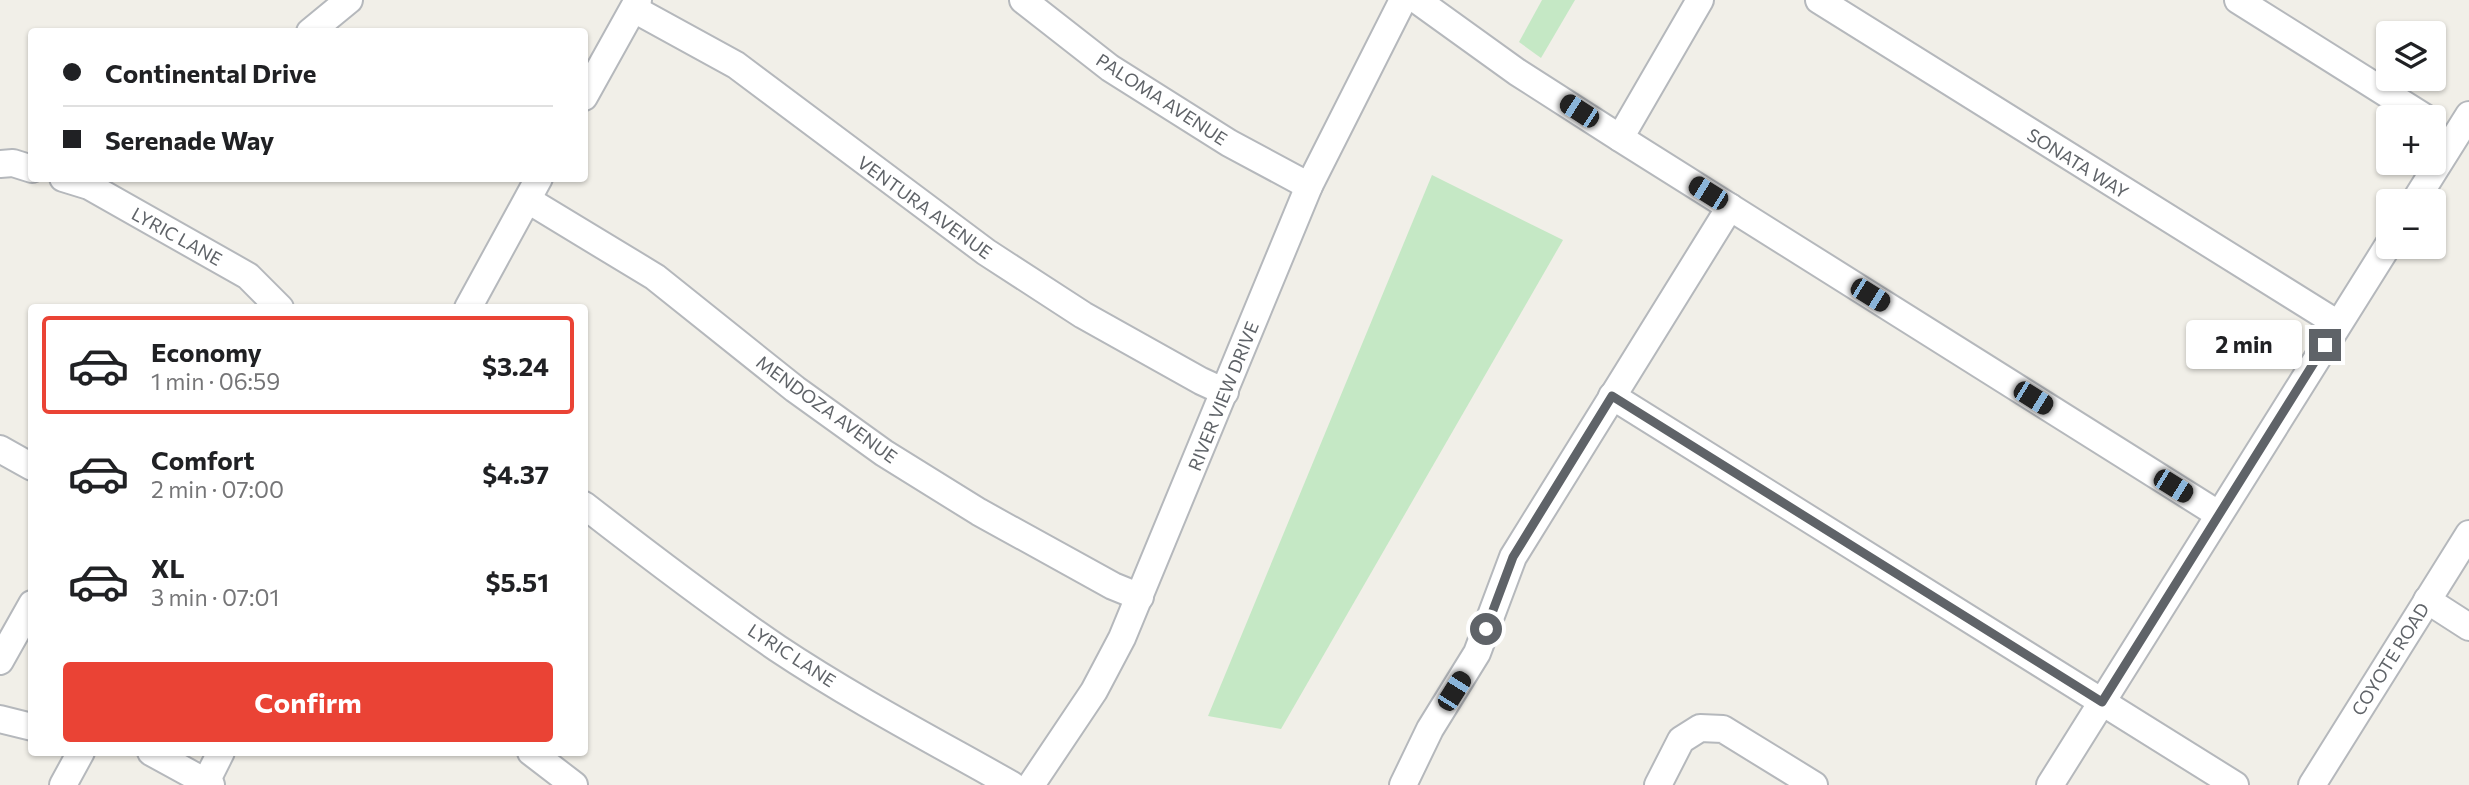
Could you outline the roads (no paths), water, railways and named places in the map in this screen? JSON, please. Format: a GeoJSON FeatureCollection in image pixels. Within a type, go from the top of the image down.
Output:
{"type":"FeatureCollection","features":[{"type":"Feature","properties":{"kind":"street"},"geometry":{"type":"LineString","coordinates":[[315,28],[349,0]]}},
{"type":"Feature","properties":{"kind":"street","name":"PALOMA AVENUE"},"geometry":{"type":"LineString","coordinates":[[1023,0],[1110,68],[1229,143],[1309,186]]}},
{"type":"Feature","properties":{"kind":"street","name":"RIVER VIEW DRIVE"},"geometry":{"type":"LineString","coordinates":[[1031,785],[1094,691],[1140,597],[1309,186],[1403,0]]}},
{"type":"Feature","properties":{"kind":"street"},"geometry":{"type":"LineString","coordinates":[[1417,0],[1517,72],[2218,514]]}},
{"type":"Feature","properties":{"kind":"street"},"geometry":{"type":"LineString","coordinates":[[1620,138],[1700,0]]}},
{"type":"Feature","properties":{"kind":"street","name":"SONATA WAY"},"geometry":{"type":"LineString","coordinates":[[1819,0],[2338,324]]}},
{"type":"Feature","properties":{"kind":"street"},"geometry":{"type":"LineString","coordinates":[[2238,0],[2405,105]]}},
{"type":"Feature","properties":{"kind":"street"},"geometry":{"type":"LineString","coordinates":[[588,90],[636,4]]}},
{"type":"Feature","properties":{"kind":"street","name":"VENTURA AVENUE"},"geometry":{"type":"LineString","coordinates":[[636,4],[736,65],[986,253],[1083,315],[1225,392]]}},
{"type":"Feature","properties":{"kind":"street"},"geometry":{"type":"LineString","coordinates":[[2421,189],[2453,125]]}},
{"type":"Feature","properties":{"kind":"street"},"geometry":{"type":"LineString","coordinates":[[0,164],[13,163],[28,168]]}},
{"type":"Feature","properties":{"kind":"street","name":"LYRIC LANE"},"geometry":{"type":"LineString","coordinates":[[92,182],[248,276],[276,304]]}},
{"type":"Feature","properties":{"kind":"street"},"geometry":{"type":"LineString","coordinates":[[470,304],[534,189]]}},
{"type":"Feature","properties":{"kind":"street","name":"MENDOZA AVENUE"},"geometry":{"type":"LineString","coordinates":[[534,189],[884,453],[979,512],[1113,586],[1140,597]]}},
{"type":"Feature","properties":{"kind":"street"},"geometry":{"type":"LineString","coordinates":[[1403,785],[1430,729],[1477,653],[1513,557],[1730,207]]}},
{"type":"Feature","properties":{"kind":"street"},"geometry":{"type":"LineString","coordinates":[[2050,785],[2379,259]]}},
{"type":"Feature","properties":{"kind":"street"},"geometry":{"type":"LineString","coordinates":[[1612,396],[2235,785]]}},
{"type":"Feature","properties":{"kind":"street"},"geometry":{"type":"LineString","coordinates":[[0,450],[28,465]]}},
{"type":"Feature","properties":{"kind":"street","name":"LYRIC LANE"},"geometry":{"type":"LineString","coordinates":[[588,508],[665,568],[779,649],[1012,785]]}},
{"type":"Feature","properties":{"kind":"street","name":"COYOTE ROAD"},"geometry":{"type":"LineString","coordinates":[[2312,785],[2469,534]]}},
{"type":"Feature","properties":{"kind":"street"},"geometry":{"type":"LineString","coordinates":[[2427,600],[2469,627]]}},
{"type":"Feature","properties":{"kind":"street"},"geometry":{"type":"LineString","coordinates":[[0,661],[28,611]]}},
{"type":"Feature","properties":{"kind":"street"},"geometry":{"type":"LineString","coordinates":[[0,719],[28,726]]}},
{"type":"Feature","properties":{"kind":"street"},"geometry":{"type":"LineString","coordinates":[[1658,785],[1681,740],[1700,728],[1723,729],[1814,785]]}},
{"type":"Feature","properties":{"kind":"street"},"geometry":{"type":"LineString","coordinates":[[63,785],[79,756]]}},
{"type":"Feature","properties":{"kind":"street"},"geometry":{"type":"LineString","coordinates":[[157,756],[208,784],[219,756]]}},
{"type":"Feature","properties":{"kind":"street"},"geometry":{"type":"LineString","coordinates":[[536,756],[574,785]]}}]}
